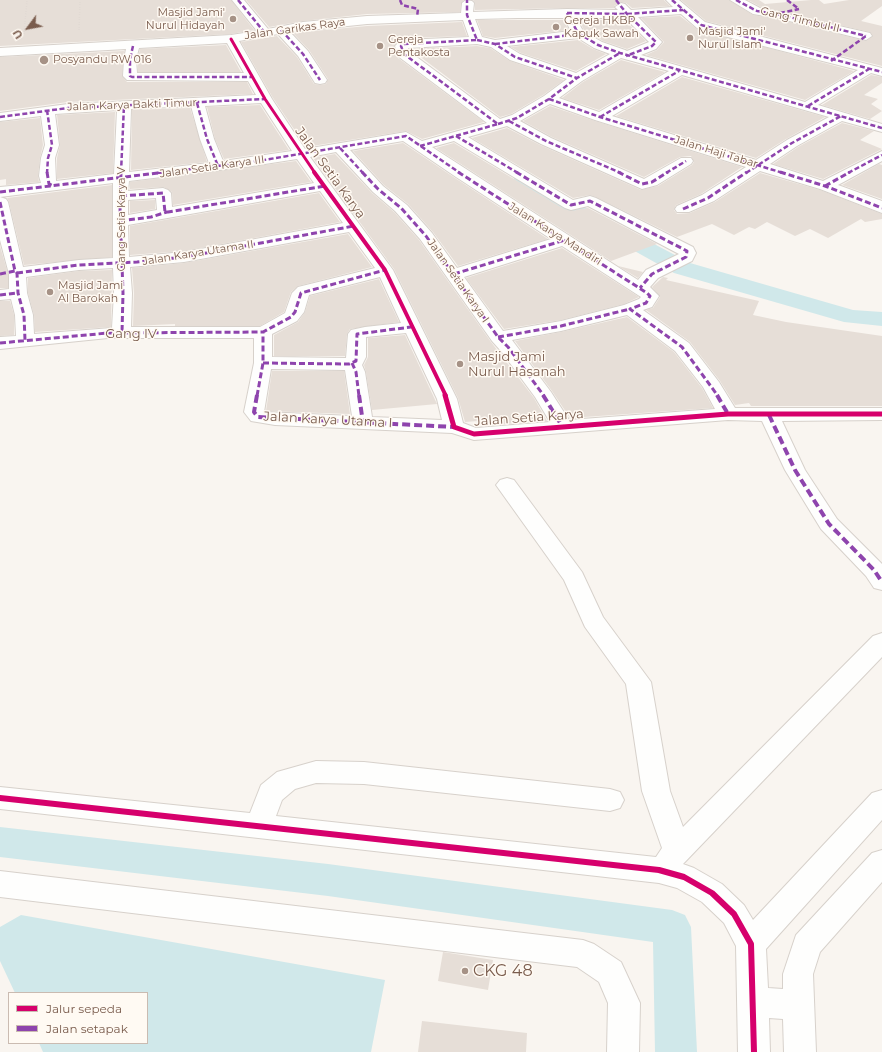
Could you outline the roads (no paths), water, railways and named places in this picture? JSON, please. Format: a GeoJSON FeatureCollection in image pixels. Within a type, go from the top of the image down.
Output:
{"type":"FeatureCollection","features":[{"type":"Feature","properties":{"kind":"street"},"geometry":{"type":"LineString","coordinates":[[238,0],[265,33]]}},
{"type":"Feature","properties":{"kind":"street"},"geometry":{"type":"LineString","coordinates":[[400,0],[402,5],[418,9],[417,17]]}},
{"type":"Feature","properties":{"kind":"street"},"geometry":{"type":"LineString","coordinates":[[467,0],[467,15],[477,40]]}},
{"type":"Feature","properties":{"kind":"street"},"geometry":{"type":"LineString","coordinates":[[420,146],[504,122],[549,99],[578,78],[623,55],[652,46],[656,42],[627,14],[616,0]]}},
{"type":"Feature","properties":{"kind":"street"},"geometry":{"type":"LineString","coordinates":[[672,0],[701,25],[720,32],[831,61],[876,71]]}},
{"type":"Feature","properties":{"kind":"street","name":"Gang Timbul II"},"geometry":{"type":"LineString","coordinates":[[736,0],[757,11],[777,14],[866,36],[831,61]]}},
{"type":"Feature","properties":{"kind":"street"},"geometry":{"type":"LineString","coordinates":[[777,14],[799,9],[787,0]]}},
{"type":"Feature","properties":{"kind":"street","name":"Jalan Garikas Raya"},"geometry":{"type":"LineString","coordinates":[[0,52],[133,46],[231,39],[323,24],[417,17],[567,13],[627,14],[682,10]]}},
{"type":"Feature","properties":{"kind":"street"},"geometry":{"type":"LineString","coordinates":[[567,13],[580,34],[598,45],[623,55],[882,128]]}},
{"type":"Feature","properties":{"kind":"street"},"geometry":{"type":"LineString","coordinates":[[281,30],[303,54],[320,80]]}},
{"type":"Feature","properties":{"kind":"street"},"geometry":{"type":"LineString","coordinates":[[580,34],[495,44],[477,40],[404,44],[401,46],[404,54],[504,122],[642,184],[652,182],[686,161]]}},
{"type":"Feature","properties":{"kind":"street","name":"Jalan Setia Karya"},"geometry":{"type":"LineString","coordinates":[[231,39],[260,90],[301,154],[385,270],[411,327],[447,399],[454,427],[474,434],[728,414],[882,414]]}},
{"type":"Feature","properties":{"kind":"street"},"geometry":{"type":"LineString","coordinates":[[495,44],[515,57],[578,78]]}},
{"type":"Feature","properties":{"kind":"street"},"geometry":{"type":"LineString","coordinates":[[133,46],[130,59],[130,76],[132,77],[260,90]]}},
{"type":"Feature","properties":{"kind":"street"},"geometry":{"type":"LineString","coordinates":[[600,117],[679,71]]}},
{"type":"Feature","properties":{"kind":"street"},"geometry":{"type":"LineString","coordinates":[[808,106],[876,71]]}},
{"type":"Feature","properties":{"kind":"street","name":"Jalan Karya Bakti Timur"},"geometry":{"type":"LineString","coordinates":[[0,117],[46,110],[197,103],[260,90]]}},
{"type":"Feature","properties":{"kind":"street","name":"Jalan Haji Tabar"},"geometry":{"type":"LineString","coordinates":[[549,99],[600,117],[825,186],[882,208]]}},
{"type":"Feature","properties":{"kind":"street"},"geometry":{"type":"LineString","coordinates":[[197,103],[209,144],[218,166]]}},
{"type":"Feature","properties":{"kind":"street","name":"Gang Setia Karya V"},"geometry":{"type":"LineString","coordinates":[[122,333],[123,293],[120,221],[124,106]]}},
{"type":"Feature","properties":{"kind":"street"},"geometry":{"type":"LineString","coordinates":[[46,110],[52,145],[48,158],[47,176],[49,184],[54,186]]}},
{"type":"Feature","properties":{"kind":"street"},"geometry":{"type":"LineString","coordinates":[[683,208],[708,198],[792,143],[842,116]]}},
{"type":"Feature","properties":{"kind":"street","name":"Jalan Karya Mandiri"},"geometry":{"type":"LineString","coordinates":[[301,154],[403,136],[409,137],[420,146],[640,288]]}},
{"type":"Feature","properties":{"kind":"street"},"geometry":{"type":"LineString","coordinates":[[455,136],[571,205],[590,201],[687,251],[688,253],[686,257],[652,274],[640,288],[650,296],[646,303],[630,309],[561,326],[498,337]]}},
{"type":"Feature","properties":{"kind":"street","name":"Jalan Setia Karya I"},"geometry":{"type":"LineString","coordinates":[[340,148],[378,189],[391,199],[416,224],[454,274],[498,337],[508,347],[544,396],[562,426]]}},
{"type":"Feature","properties":{"kind":"street","name":"Jalan Setia Karya III"},"geometry":{"type":"LineString","coordinates":[[0,192],[218,166],[301,154]]}},
{"type":"Feature","properties":{"kind":"street"},"geometry":{"type":"LineString","coordinates":[[825,186],[882,155]]}},
{"type":"Feature","properties":{"kind":"street"},"geometry":{"type":"LineString","coordinates":[[120,221],[325,186]]}},
{"type":"Feature","properties":{"kind":"street"},"geometry":{"type":"LineString","coordinates":[[121,196],[163,192],[166,212]]}},
{"type":"Feature","properties":{"kind":"street"},"geometry":{"type":"LineString","coordinates":[[0,202],[10,273],[18,293],[24,315],[25,340]]}},
{"type":"Feature","properties":{"kind":"street","name":"Jalan Karya Utama II"},"geometry":{"type":"LineString","coordinates":[[10,273],[79,265],[184,257],[354,226]]}},
{"type":"Feature","properties":{"kind":"street"},"geometry":{"type":"LineString","coordinates":[[454,274],[565,240]]}},
{"type":"Feature","properties":{"kind":"street"},"geometry":{"type":"LineString","coordinates":[[262,332],[291,317],[295,312],[301,293],[304,291],[385,270]]}},
{"type":"Feature","properties":{"kind":"street"},"geometry":{"type":"LineString","coordinates":[[0,295],[18,293]]}},
{"type":"Feature","properties":{"kind":"street"},"geometry":{"type":"LineString","coordinates":[[630,309],[682,347],[712,386],[728,414]]}},
{"type":"Feature","properties":{"kind":"street"},"geometry":{"type":"LineString","coordinates":[[352,363],[357,357],[357,334],[411,327]]}},
{"type":"Feature","properties":{"kind":"street","name":"Gang IV"},"geometry":{"type":"LineString","coordinates":[[0,343],[122,333],[262,332]]}},
{"type":"Feature","properties":{"kind":"street","name":"Jalan Karya Utama I"},"geometry":{"type":"LineString","coordinates":[[262,332],[263,363],[254,412],[258,417],[454,427]]}},
{"type":"Feature","properties":{"kind":"street"},"geometry":{"type":"LineString","coordinates":[[263,363],[352,363]]}},
{"type":"Feature","properties":{"kind":"street"},"geometry":{"type":"LineString","coordinates":[[352,363],[356,372],[363,423]]}},
{"type":"Feature","properties":{"kind":"street"},"geometry":{"type":"LineString","coordinates":[[769,415],[795,470],[829,524],[874,570],[882,582]]}},
{"type":"Feature","properties":{"kind":"street"},"geometry":{"type":"LineString","coordinates":[[507,485],[574,578],[593,621],[638,682],[668,861],[684,877],[712,893],[734,914],[751,944],[754,1052]]}},
{"type":"Feature","properties":{"kind":"street"},"geometry":{"type":"LineString","coordinates":[[668,861],[882,642]]}},
{"type":"Feature","properties":{"kind":"street"},"geometry":{"type":"LineString","coordinates":[[259,826],[271,793],[287,780],[316,772],[364,773],[610,800]]}},
{"type":"Feature","properties":{"kind":"street"},"geometry":{"type":"LineString","coordinates":[[0,798],[259,826],[668,861]]}},
{"type":"Feature","properties":{"kind":"street"},"geometry":{"type":"LineString","coordinates":[[751,944],[882,801]]}},
{"type":"Feature","properties":{"kind":"street"},"geometry":{"type":"LineString","coordinates":[[800,1052],[798,974],[807,945],[882,862]]}},
{"type":"Feature","properties":{"kind":"street"},"geometry":{"type":"LineString","coordinates":[[0,884],[583,954],[610,972],[624,1003],[623,1052]]}},
{"type":"Feature","properties":{"kind":"street"},"geometry":{"type":"LineString","coordinates":[[753,1002],[798,1005]]}},
{"type":"Feature","properties":{"kind":"water"},"geometry":{"type":"Polygon","coordinates":[[[21,915],[385,980],[371,1052],[43,1052],[39,1044],[148,1044],[148,992],[15,992],[0,961],[0,927],[21,915]]]}},
{"type":"Feature","properties":{"kind":"waterway"},"geometry":{"type":"LineString","coordinates":[[522,181],[557,203],[570,207],[682,268],[852,317],[882,319]]}},
{"type":"Feature","properties":{"kind":"waterway"},"geometry":{"type":"LineString","coordinates":[[0,842],[328,880],[672,927],[676,1052]]}},
{"type":"Feature","properties":{"kind":"place","name":"Masjid Jami' Nurul Hidayah"},"geometry":{"type":"Point","coordinates":[233,19]}},
{"type":"Feature","properties":{"kind":"place","name":"Gereja HKBP Kapuk Sawah"},"geometry":{"type":"Point","coordinates":[556,27]}},
{"type":"Feature","properties":{"kind":"place","name":"Masjid Jami' Nurul Islam"},"geometry":{"type":"Point","coordinates":[690,38]}},
{"type":"Feature","properties":{"kind":"place","name":"Gereja Pentakosta"},"geometry":{"type":"Point","coordinates":[380,46]}},
{"type":"Feature","properties":{"kind":"place","name":"Posyandu RW 016"},"geometry":{"type":"Point","coordinates":[44,60]}},
{"type":"Feature","properties":{"kind":"place","name":"Masjid Jami Al Barokah"},"geometry":{"type":"Point","coordinates":[50,292]}},
{"type":"Feature","properties":{"kind":"place","name":"Masjid Jami Nurul Hasanah"},"geometry":{"type":"Point","coordinates":[460,364]}},
{"type":"Feature","properties":{"kind":"place","name":"CKG 48"},"geometry":{"type":"Point","coordinates":[465,971]}}]}
